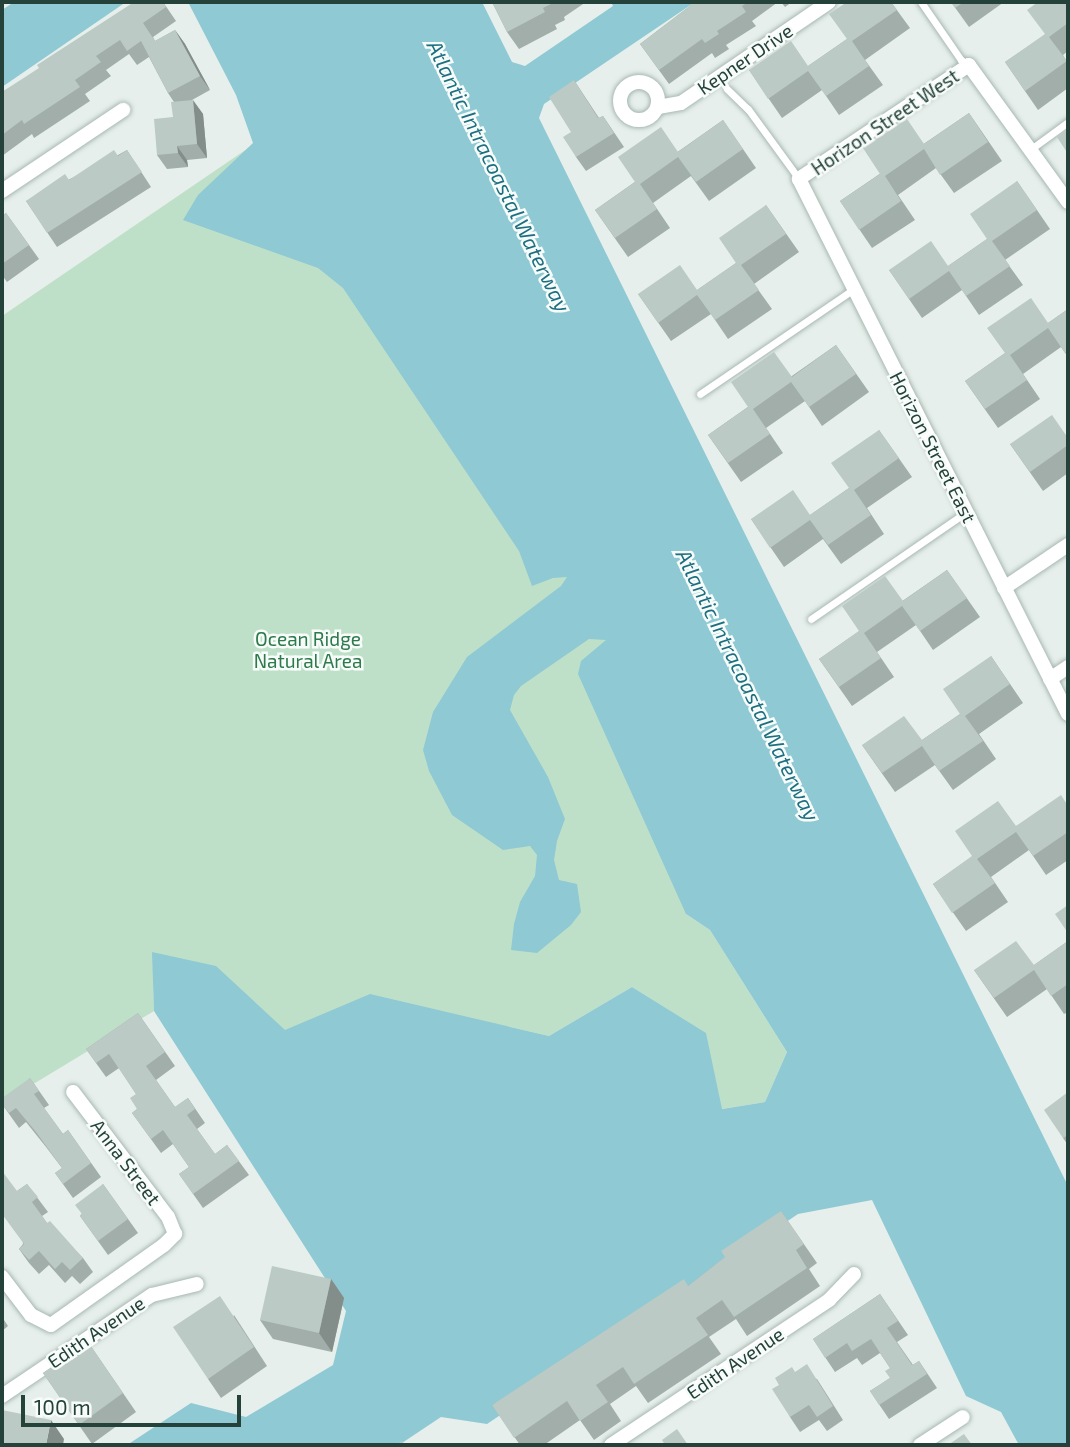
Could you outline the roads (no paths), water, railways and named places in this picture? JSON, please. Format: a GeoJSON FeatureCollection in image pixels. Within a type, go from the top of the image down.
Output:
{"type":"FeatureCollection","features":[{"type":"Feature","properties":{"kind":"street","name":"Kepner Drive"},"geometry":{"type":"LineString","coordinates":[[657,107],[681,103],[829,2]]}},
{"type":"Feature","properties":{"kind":"street","name":"Horizon Street West"},"geometry":{"type":"LineString","coordinates":[[799,179],[969,65],[1068,202]]}},
{"type":"Feature","properties":{"kind":"street"},"geometry":{"type":"LineString","coordinates":[[2,191],[123,110]]}},
{"type":"Feature","properties":{"kind":"street","name":"Horizon Street East"},"geometry":{"type":"LineString","coordinates":[[799,179],[1068,714]]}},
{"type":"Feature","properties":{"kind":"street"},"geometry":{"type":"LineString","coordinates":[[1004,587],[1068,545]]}},
{"type":"Feature","properties":{"kind":"street"},"geometry":{"type":"LineString","coordinates":[[1050,679],[1068,667]]}},
{"type":"Feature","properties":{"kind":"street","name":"Anna Street"},"geometry":{"type":"LineString","coordinates":[[2,1277],[32,1315],[51,1325],[164,1245],[175,1234],[169,1217],[73,1092]]}},
{"type":"Feature","properties":{"kind":"street","name":"Edith Avenue"},"geometry":{"type":"LineString","coordinates":[[611,1445],[829,1300],[854,1274]]}},
{"type":"Feature","properties":{"kind":"street","name":"Edith Avenue"},"geometry":{"type":"LineString","coordinates":[[2,1396],[152,1295],[198,1284]]}},
{"type":"Feature","properties":{"kind":"street"},"geometry":{"type":"LineString","coordinates":[[920,1445],[963,1417]]}},
{"type":"Feature","properties":{"kind":"lane"},"geometry":{"type":"LineString","coordinates":[[921,2],[961,60],[969,65]]}},
{"type":"Feature","properties":{"kind":"lane"},"geometry":{"type":"LineString","coordinates":[[727,89],[748,109],[799,179]]}},
{"type":"Feature","properties":{"kind":"lane"},"geometry":{"type":"LineString","coordinates":[[1031,149],[1068,122]]}},
{"type":"Feature","properties":{"kind":"lane"},"geometry":{"type":"LineString","coordinates":[[700,394],[854,289]]}},
{"type":"Feature","properties":{"kind":"lane"},"geometry":{"type":"LineString","coordinates":[[811,619],[966,512]]}},
{"type":"Feature","properties":{"kind":"water"},"geometry":{"type":"Polygon","coordinates":[[[14,2],[126,2],[2,87],[2,10],[14,2]]]}},
{"type":"Feature","properties":{"kind":"water","name":"Atlantic Intracoastal Waterway"},"geometry":{"type":"Polygon","coordinates":[[[188,2],[482,2],[512,62],[525,66],[613,6],[611,2],[695,2],[544,104],[539,118],[1068,1186],[1068,1445],[1019,1445],[1001,1412],[966,1396],[872,1200],[798,1214],[487,1424],[441,1417],[399,1445],[127,1445],[191,1403],[246,1417],[333,1365],[346,1311],[154,1011],[152,952],[216,966],[285,1030],[370,994],[549,1036],[632,987],[706,1033],[722,1109],[765,1102],[787,1052],[710,930],[686,914],[578,674],[581,661],[606,640],[589,639],[521,686],[514,695],[510,710],[548,777],[565,819],[554,860],[559,880],[577,884],[581,912],[571,925],[537,953],[511,950],[520,902],[535,876],[537,855],[530,846],[503,850],[452,815],[429,771],[423,750],[433,712],[467,657],[561,586],[567,577],[553,578],[532,586],[519,551],[343,288],[318,268],[183,220],[198,195],[253,143],[236,95],[188,2]]]}},
{"type":"Feature","properties":{"kind":"park label","name":"Ocean Ridge Natural Area"},"geometry":{"type":"Point","coordinates":[308,650]}}]}
